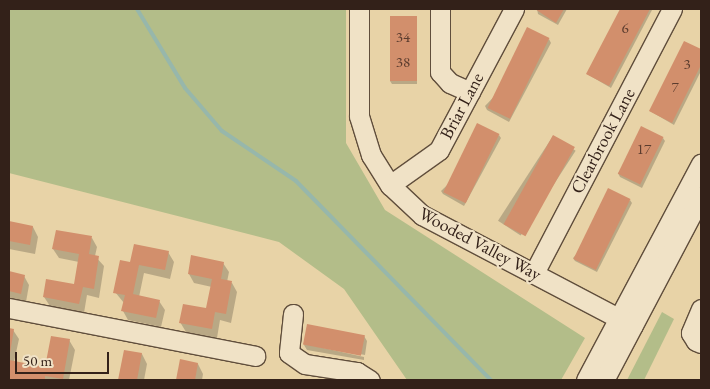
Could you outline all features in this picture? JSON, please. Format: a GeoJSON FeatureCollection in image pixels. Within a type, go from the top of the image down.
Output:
{"type":"FeatureCollection","features":[{"type":"Feature","properties":{"kind":"street","name":"Wooded Valley Way"},"geometry":{"type":"LineString","coordinates":[[359,9],[359,116],[371,155],[390,185],[422,215],[625,323]]}},
{"type":"Feature","properties":{"kind":"street"},"geometry":{"type":"LineString","coordinates":[[440,9],[440,72],[450,83],[470,92]]}},
{"type":"Feature","properties":{"kind":"street","name":"Briar Lane"},"geometry":{"type":"LineString","coordinates":[[390,185],[438,150],[514,9]]}},
{"type":"Feature","properties":{"kind":"street","name":"Clearbrook Lane"},"geometry":{"type":"LineString","coordinates":[[534,274],[672,9]]}},
{"type":"Feature","properties":{"kind":"street"},"geometry":{"type":"LineString","coordinates":[[604,380],[625,323],[701,164]]}},
{"type":"Feature","properties":{"kind":"street"},"geometry":{"type":"LineString","coordinates":[[586,380],[625,323],[701,196]]}},
{"type":"Feature","properties":{"kind":"street"},"geometry":{"type":"LineString","coordinates":[[9,308],[254,356]]}},
{"type":"Feature","properties":{"kind":"street"},"geometry":{"type":"LineString","coordinates":[[701,309],[691,333],[696,342],[701,343]]}},
{"type":"Feature","properties":{"kind":"street"},"geometry":{"type":"LineString","coordinates":[[293,314],[289,353],[304,364],[357,372],[370,380]]}},
{"type":"Feature","properties":{"kind":"green space"},"geometry":{"type":"Polygon","coordinates":[[[9,9],[346,9],[346,143],[385,210],[585,338],[561,380],[407,380],[344,289],[279,242],[9,173],[9,9]]]}},
{"type":"Feature","properties":{"kind":"green space"},"geometry":{"type":"Polygon","coordinates":[[[662,312],[674,319],[644,380],[627,380],[662,312]]]}},
{"type":"Feature","properties":{"kind":"building"},"geometry":{"type":"Polygon","coordinates":[[[535,9],[564,9],[556,23],[535,9]]]}},
{"type":"Feature","properties":{"kind":"building"},"geometry":{"type":"Polygon","coordinates":[[[620,9],[650,9],[609,86],[586,74],[620,9]]]}},
{"type":"Feature","properties":{"kind":"building"},"geometry":{"type":"Polygon","coordinates":[[[390,16],[417,16],[417,81],[390,81],[390,16]]]}},
{"type":"Feature","properties":{"kind":"building"},"geometry":{"type":"Polygon","coordinates":[[[527,27],[549,38],[510,119],[488,108],[527,27]]]}},
{"type":"Feature","properties":{"kind":"building"},"geometry":{"type":"Polygon","coordinates":[[[684,41],[701,49],[701,65],[672,123],[649,111],[684,41]]]}},
{"type":"Feature","properties":{"kind":"building"},"geometry":{"type":"Polygon","coordinates":[[[477,123],[499,134],[466,203],[443,192],[477,123]]]}},
{"type":"Feature","properties":{"kind":"building"},"geometry":{"type":"Polygon","coordinates":[[[641,126],[663,137],[640,185],[618,174],[641,126]]]}},
{"type":"Feature","properties":{"kind":"building"},"geometry":{"type":"Polygon","coordinates":[[[553,135],[575,147],[525,236],[504,224],[553,135]]]}},
{"type":"Feature","properties":{"kind":"building"},"geometry":{"type":"Polygon","coordinates":[[[608,188],[630,199],[596,270],[573,259],[608,188]]]}},
{"type":"Feature","properties":{"kind":"building"},"geometry":{"type":"Polygon","coordinates":[[[9,221],[33,226],[30,245],[9,241],[9,221]]]}},
{"type":"Feature","properties":{"kind":"building"},"geometry":{"type":"Polygon","coordinates":[[[56,230],[92,236],[89,254],[99,256],[94,289],[83,287],[79,304],[43,297],[46,279],[74,284],[79,254],[52,249],[56,230]]]}},
{"type":"Feature","properties":{"kind":"building"},"geometry":{"type":"Polygon","coordinates":[[[134,244],[169,251],[165,270],[139,265],[133,294],[160,300],[156,318],[121,311],[125,295],[113,293],[120,260],[130,262],[134,244]]]}},
{"type":"Feature","properties":{"kind":"building"},"geometry":{"type":"Polygon","coordinates":[[[191,255],[224,262],[221,279],[232,281],[226,314],[215,312],[212,329],[179,323],[183,304],[206,308],[212,279],[188,274],[191,255]]]}},
{"type":"Feature","properties":{"kind":"building"},"geometry":{"type":"Polygon","coordinates":[[[9,271],[25,275],[21,294],[9,291],[9,271]]]}},
{"type":"Feature","properties":{"kind":"building"},"geometry":{"type":"Polygon","coordinates":[[[307,324],[365,335],[361,356],[303,345],[307,324]]]}},
{"type":"Feature","properties":{"kind":"building"},"geometry":{"type":"Polygon","coordinates":[[[9,328],[14,329],[10,353],[9,353],[9,328]]]}},
{"type":"Feature","properties":{"kind":"building"},"geometry":{"type":"Polygon","coordinates":[[[51,336],[70,339],[63,379],[45,376],[45,380],[9,380],[9,360],[45,367],[51,336]]]}},
{"type":"Feature","properties":{"kind":"building"},"geometry":{"type":"Polygon","coordinates":[[[124,350],[142,353],[137,380],[118,380],[124,350]]]}},
{"type":"Feature","properties":{"kind":"building"},"geometry":{"type":"Polygon","coordinates":[[[180,359],[198,363],[195,380],[176,380],[180,359]]]}},
{"type":"Feature","properties":{"kind":"waterway"},"geometry":{"type":"LineString","coordinates":[[137,9],[185,88],[222,131],[296,181],[491,380]]}}]}
